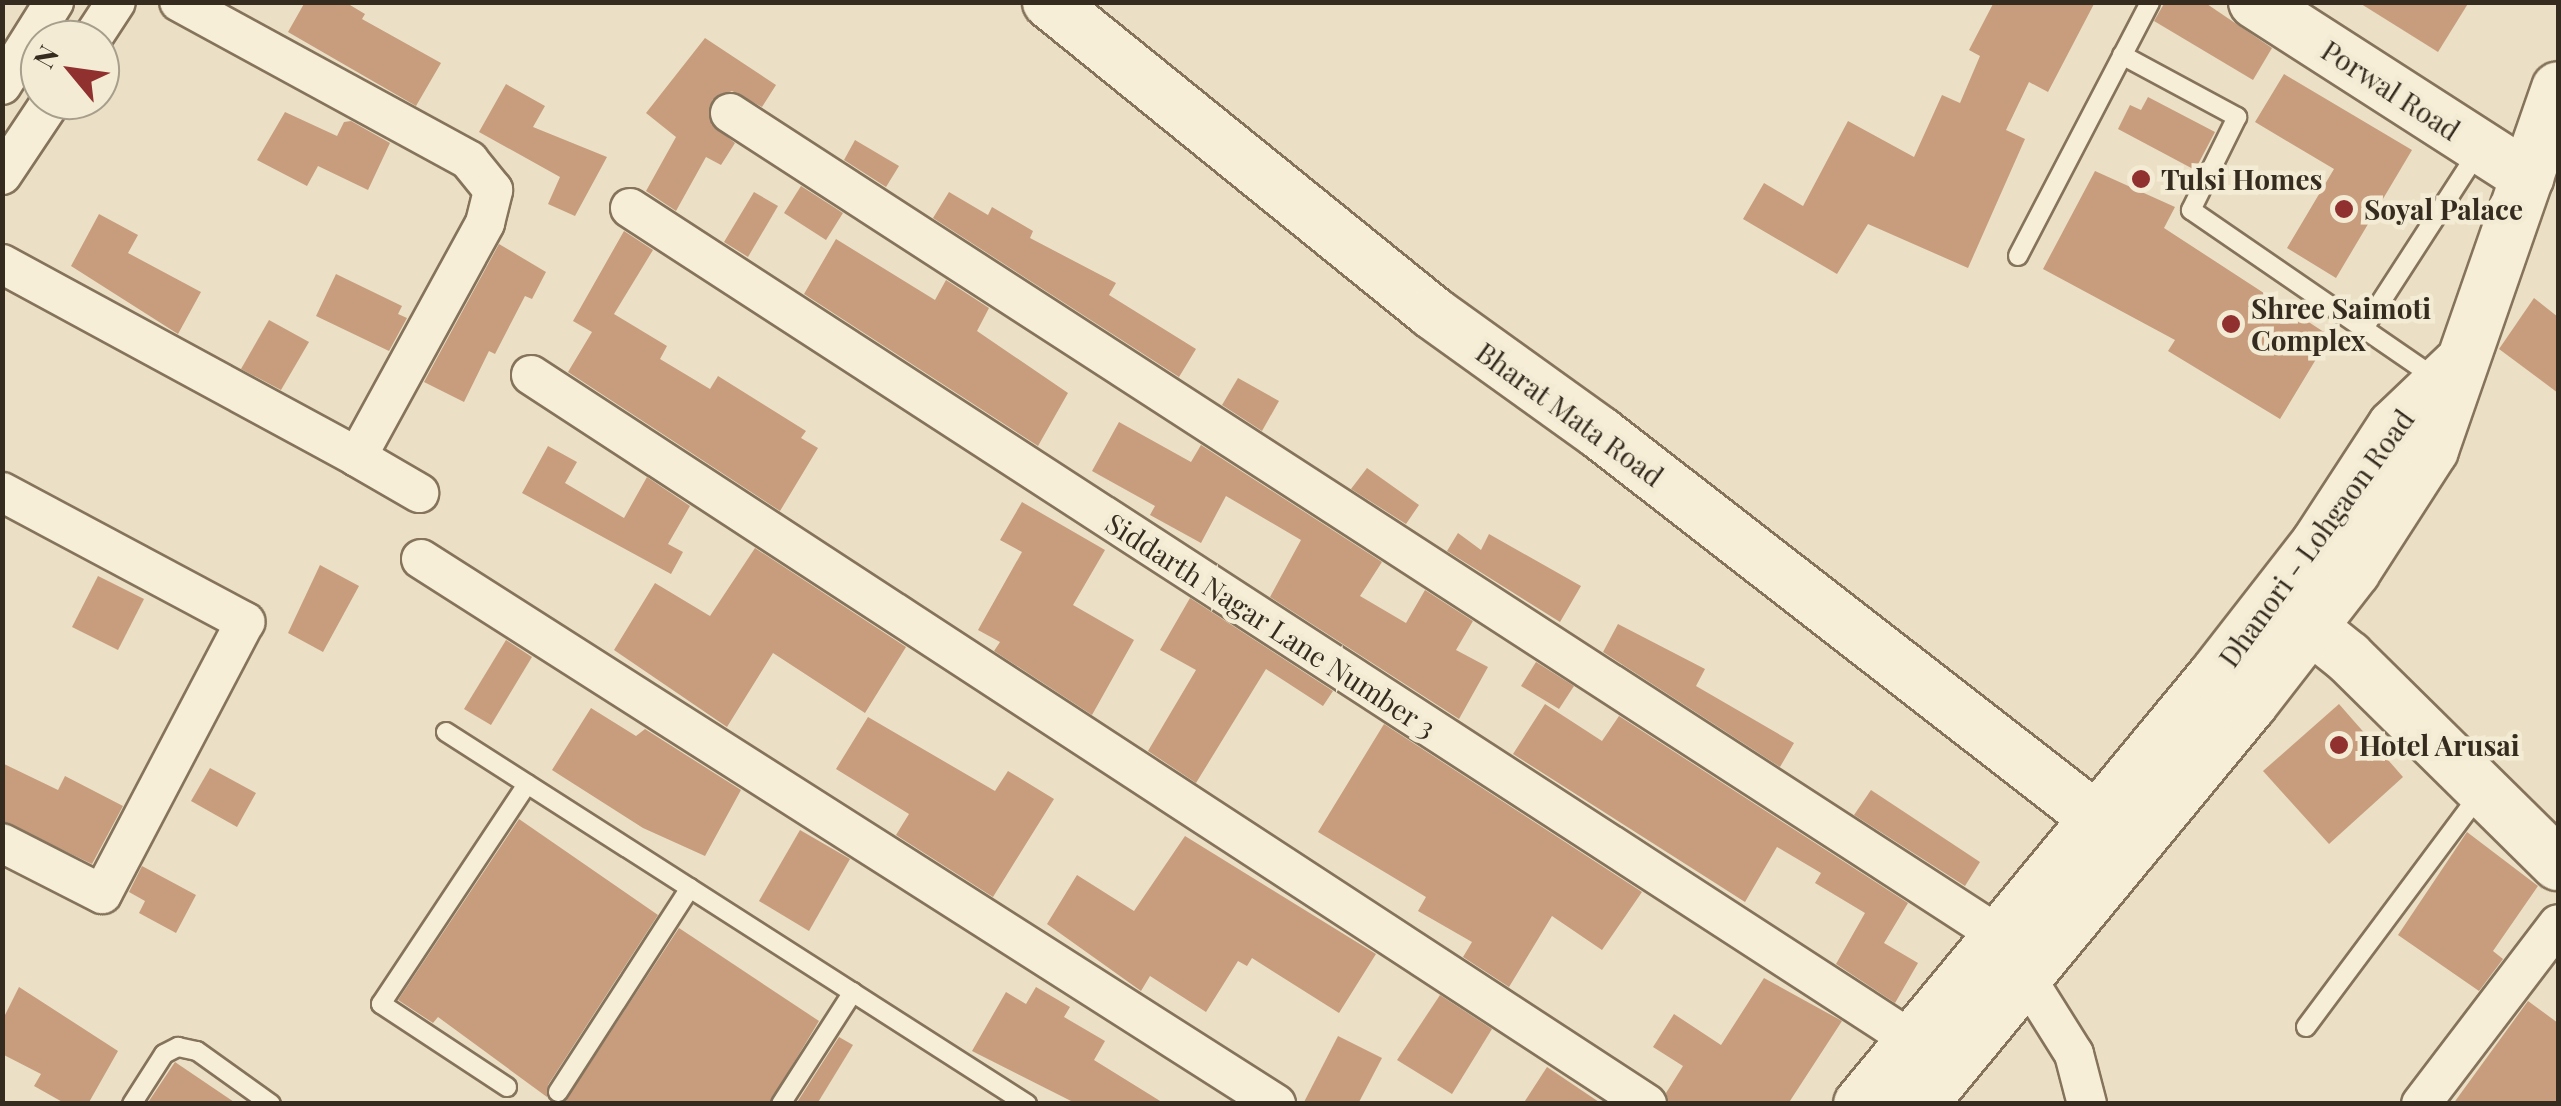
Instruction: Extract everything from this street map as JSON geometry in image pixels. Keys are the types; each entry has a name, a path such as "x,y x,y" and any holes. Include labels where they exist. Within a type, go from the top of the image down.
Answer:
{"street":[{"path":"2,85 54,2"},
{"path":"179,2 469,160 493,190 486,223 358,458"},
{"name":"Bharat Mata Road","path":"1049,2 1433,313 1600,434 2115,833"},
{"name":"Porwal Road","path":"2255,2 2528,177"},
{"name":"Dhanori - Lohgaon Road","path":"1921,1104 2014,955 2293,612 2432,450 2449,372 2528,177 2558,88"},
{"path":"730,114 2014,955 2074,1054 2087,1104"},
{"path":"2,175 39,120"},
{"name":"Siddarth Nagar Lane Number 3","path":"630,208 1913,1042"},
{"path":"2,264 420,493"},
{"path":"532,375 1647,1104"},
{"path":"2,492 245,622 102,894 2,843"},
{"path":"421,559 1276,1104"},
{"path":"2293,612 2558,864"},
{"path":"2421,1104 2558,924"},
{"name":"Dhanori - Lohgaon Road","path":"1860,1104 1913,1042 2014,955"}],"lane":[{"path":"2018,256 2150,2"},
{"path":"2122,55 2236,117 2191,210 2364,328 2449,372"},
{"path":"2364,328 2480,147"},
{"path":"446,732 1028,1104"},
{"path":"507,1087 381,1004 527,784"},
{"path":"2306,1028 2482,790"},
{"path":"558,1092 690,888"},
{"path":"781,1104 853,992"},
{"path":"132,1104 164,1054 178,1047 198,1051 272,1104"}],"building":[{"path":"305,2 345,2 365,14 362,19 441,63 416,106 288,32"},
{"path":"1994,2 2095,2 2048,92 2029,82 2006,130 2025,139 1968,268 1868,224 1837,274 1743,219 1764,183 1803,206 1848,121 1914,157 1942,95 1960,103 1980,56 1969,50"},
{"path":"2165,2 2204,2 2272,48 2253,80 2154,21"},
{"path":"2358,2 2469,2 2438,52"},
{"path":"705,38 776,85 762,107 732,91 712,100 711,124 735,143 721,165 706,157 676,211 646,191 676,137 646,113"},
{"name":"Soyal Palace","path":"2284,74 2412,150 2336,278 2287,248 2334,169 2255,122"},
{"path":"506,84 545,106 533,127 607,157 575,216 548,204 560,177 479,132"},
{"path":"2148,97 2215,132 2195,170 2118,129 2130,105 2141,110"},
{"path":"285,112 337,136 344,122 351,121 390,143 368,190 318,166 307,186 257,160"},
{"path":"855,140 899,166 886,187 844,160"},
{"path":"2095,171 2175,207 2164,228 2330,336 2280,419 2168,351 2175,340 2043,269"},
{"path":"801,186 843,213 826,240 784,213"},
{"path":"754,192 778,206 748,257 724,242"},
{"path":"949,192 988,215 992,207 1033,231 1030,238 1116,283 1109,295 1196,349 1179,377 933,218"},
{"path":"99,214 138,235 128,253 201,292 178,334 71,266"},
{"path":"624,231 653,250 614,314 667,346 660,359 710,389 718,376 806,431 801,438 818,448 780,511 568,372 592,332 573,321"},
{"path":"836,239 935,300 946,280 989,308 977,331 1068,393 1038,446 804,294"},
{"path":"499,244 546,272 532,299 525,296 495,354 489,351 464,402 424,382"},
{"path":"336,274 402,306 398,314 407,318 389,351 316,316"},
{"path":"2534,298 2558,317 2558,393 2499,349"},
{"path":"269,320 309,342 281,390 241,369"},
{"path":"1238,378 1279,401 1262,431 1222,405"},
{"path":"1119,422 1191,462 1201,445 1382,562 1360,596 1406,623 1425,590 1473,621 1456,650 1488,667 1459,719 1270,597 1301,540 1226,496 1201,543 1150,515 1155,506 1092,471"},
{"path":"548,446 577,462 565,483 624,518 647,477 690,506 668,544 683,552 671,574 522,493"},
{"path":"1367,468 1419,505 1406,524 1351,489"},
{"path":"1022,502 1105,550 1073,605 1134,640 1092,715 994,651 1000,642 978,630 1022,552 1000,540"},
{"path":"1458,533 1481,550 1489,534 1581,586 1560,622 1447,551"},
{"path":"755,548 906,647 865,713 773,653 727,727 614,650 655,583 710,616"},
{"path":"320,565 359,586 323,652 288,633"},
{"path":"98,576 144,599 118,650 72,627"},
{"path":"1190,598 1333,691 1323,706 1266,669 1196,783 1148,751 1196,670 1160,650"},
{"path":"1618,624 1705,669 1696,686 1794,743 1780,767 1603,652"},
{"path":"506,640 532,657 491,725 464,709"},
{"path":"1536,662 1574,686 1559,709 1521,686"},
{"path":"1545,704 1602,741 1619,716 1908,903 1884,943 1918,963 1895,1003 1836,964 1865,913 1815,883 1821,873 1777,847 1745,902 1513,754"},
{"path":"2339,704 2403,777 2329,844 2263,771"},
{"path":"591,708 636,736 645,729 741,790 705,856 643,828 552,770"},
{"path":"868,717 995,791 1008,771 1054,799 993,897 896,835 909,814 836,769"},
{"path":"1384,724 1642,892 1602,950 1552,916 1509,987 1463,957 1472,942 1418,911 1426,897 1318,832"},
{"path":"2,763 58,790 65,776 123,806 92,864 2,821"},
{"path":"210,768 256,793 237,827 191,801"},
{"path":"1871,790 1980,862 1965,886 1854,815"},
{"path":"519,819 658,915 548,1085 547,1097 438,1017 433,1023 398,1000"},
{"path":"800,830 850,859 809,931 759,901"},
{"path":"2467,832 2538,886 2493,951 2503,959 2479,991 2398,935"},
{"path":"1185,836 1376,954 1339,1013 1252,958 1247,966 1238,961 1206,1012 1150,976 1141,991 1047,924 1077,875 1134,911"},
{"path":"142,866 196,895 176,933 139,913 145,901 129,892"},
{"path":"679,928 819,1021 769,1104 563,1104"},
{"path":"1764,978 1842,1021 1788,1104 1669,1104 1666,1093 1683,1066 1653,1047 1674,1014 1721,1045"},
{"path":"19,987 118,1051 88,1104 66,1104 34,1086 41,1074 2,1054 2,1021"},
{"path":"1036,987 1070,1007 1064,1017 1105,1041 1094,1060 1165,1104 1077,1104 972,1051 1006,992 1026,1004"},
{"path":"1440,995 1492,1029 1452,1094 1397,1060"},
{"path":"2528,1001 2558,1023 2558,1104 2453,1104"},
{"path":"1338,1036 1382,1058 1358,1104 1303,1104"},
{"path":"839,1037 853,1045 817,1104 796,1104"},
{"path":"175,1062 237,1104 147,1104"},
{"path":"1547,1067 1602,1104 1523,1104"}],"place":[{"name":"Tulsi Homes","path":"2141,179"},
{"name":"Soyal Palace","path":"2344,209"},
{"name":"Shree Saimoti Complex","path":"2231,324"},
{"name":"Hotel Arusai","path":"2339,745"}]}
